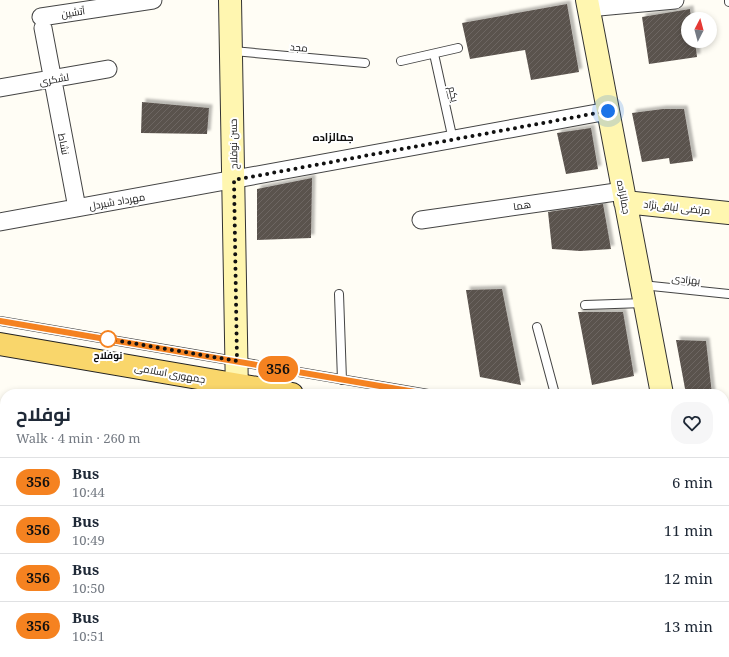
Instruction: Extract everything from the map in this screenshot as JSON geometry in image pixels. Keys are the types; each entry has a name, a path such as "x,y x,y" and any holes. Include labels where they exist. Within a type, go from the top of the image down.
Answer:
{"main road":[{"name":"حسن نوفلاح","path":"230,0 237,389"},
{"name":"جمالزاده","path":"588,4 661,389"},
{"name":"مرتضی لبافی‌نژاد","path":"624,197 729,213"},
{"name":"جمهوری اسلامی","path":"0,344 237,389"}],"street":[{"name":"آتشین","path":"52,79 42,23 153,0"},
{"path":"588,4 675,0"},
{"name":"لشکری","path":"0,88 108,69"},
{"name":"نشاط","path":"52,79 76,208"},
{"name":"مهرداد شیردل","path":"0,222 608,111"},
{"name":"هما","path":"421,220 624,197"}],"lane":[{"path":"401,60 458,48"},
{"name":"مجد","path":"231,50 365,63"},
{"name":"یکم","path":"434,54 454,140"},
{"path":"339,294 342,380"},
{"name":"بهزادی","path":"585,305 643,294 729,294"},
{"path":"0,321 397,389"},
{"path":"537,327 554,389"}],"building":[{"path":"567,4 579,72 531,80 525,50 470,59 462,23"},
{"path":"690,9 690,12 681,12 681,48 696,48 697,57 649,64 642,17"},
{"path":"142,102 209,108 207,134 141,133"},
{"path":"663,109 684,109 693,161 670,164 669,158 642,162 632,113"},
{"path":"591,128 598,169 566,174 557,133"},
{"path":"312,178 311,238 257,240 257,189"},
{"path":"603,204 611,249 580,251 552,249 548,212"},
{"path":"502,289 521,385 480,377 466,290"},
{"path":"578,312 623,312 634,376 592,385"},
{"path":"676,340 706,341 711,389 685,389"}],"bus line":[{"name":"356","path":"0,321 396,389"}],"place":[{"name":"نوفلاح","path":"108,339"}],"district":[{"name":"جمالزاده","path":"333,137"}],"route":[{"path":"108,339 237,361 234,180 608,111"}]}
